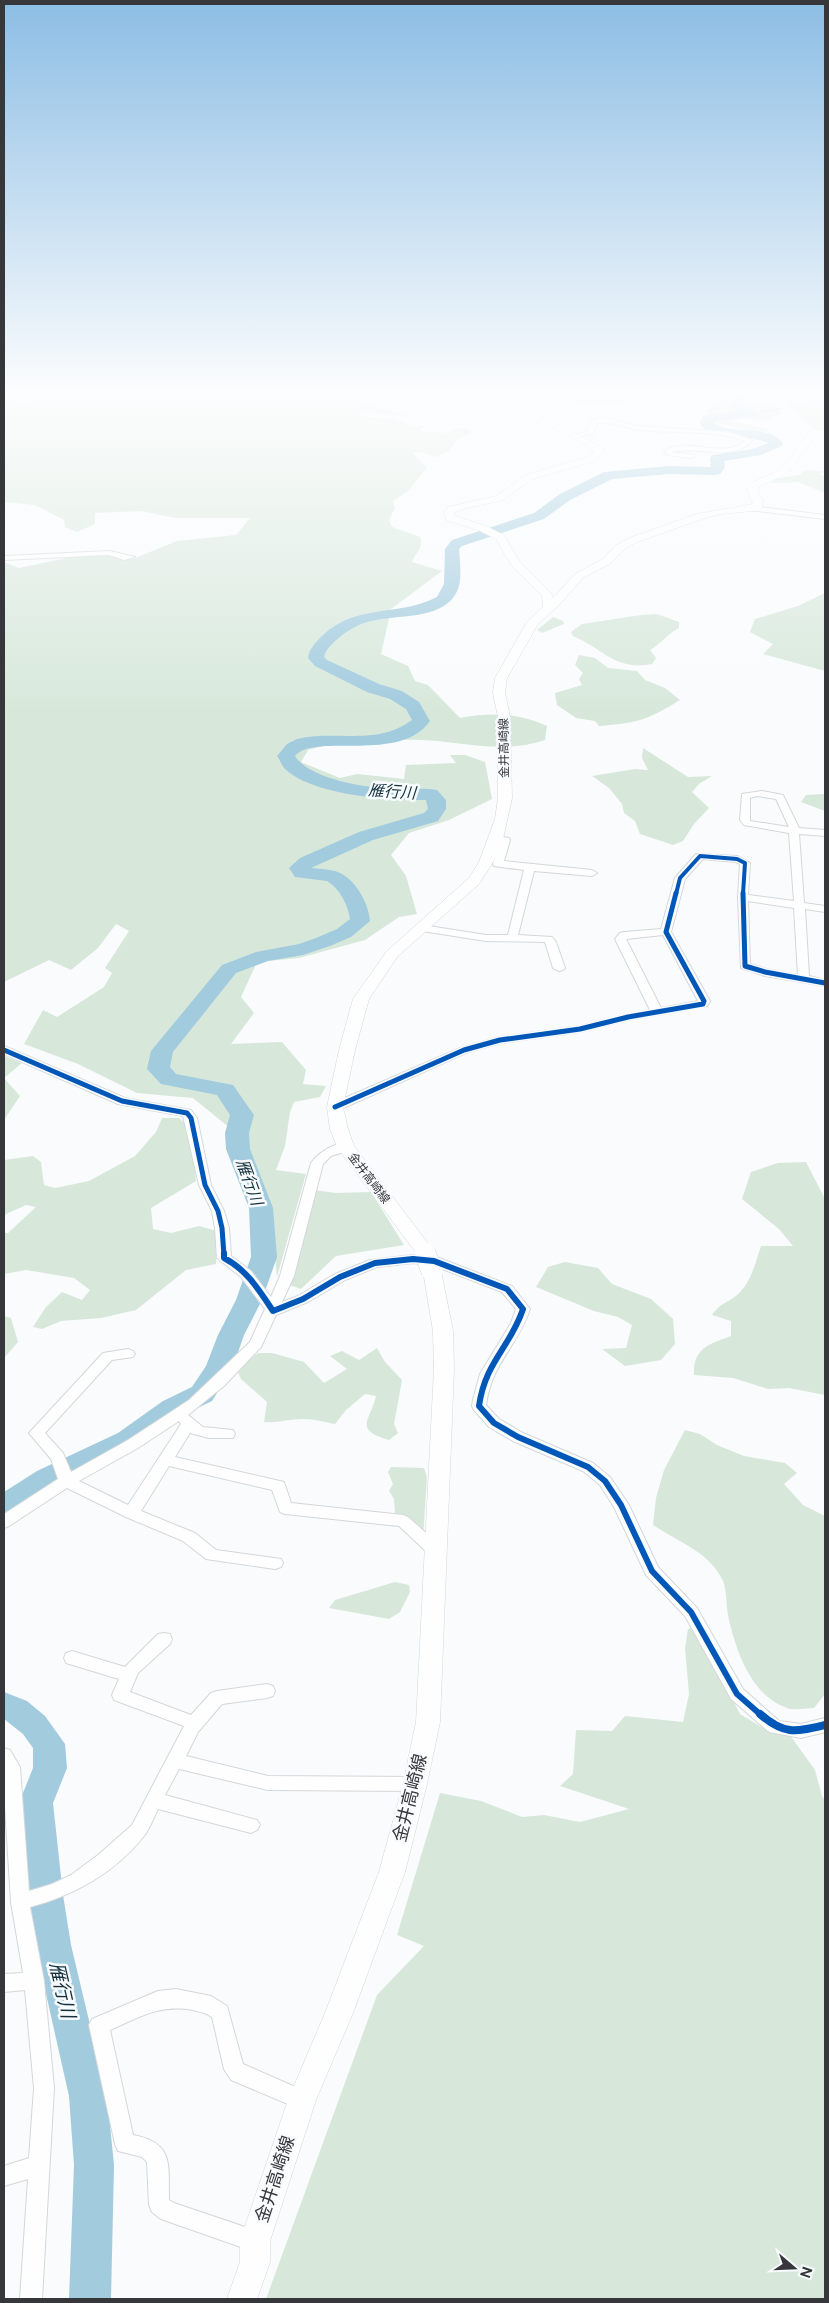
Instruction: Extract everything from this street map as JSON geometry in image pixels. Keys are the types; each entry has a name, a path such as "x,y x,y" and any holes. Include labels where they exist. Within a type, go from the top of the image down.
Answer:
{"main road":[{"path":"492,499 452,509 449,514 450,518 496,534 503,541 514,563 546,595 549,607"},
{"path":"752,508 759,503 756,499"},
{"name":"金井高崎線","path":"242,2299 255,2262 255,2241 302,2100 339,2013 392,1872 415,1784 428,1722 444,1369 439,1300 428,1261 346,1147 339,1129 335,1107 347,1050 361,999 392,954 474,881 486,862 502,819 505,798 504,717 500,693 501,678 533,622 579,576 607,561 619,548 633,540 701,516 721,511 752,508"}],"street":[{"path":"752,508 825,517"},
{"path":"4,558 110,553 124,558 131,557"},
{"path":"804,978 794,831 780,797 775,795 746,795 745,820 747,823 794,831 825,833"},
{"path":"496,839 505,840 498,864 592,873"},
{"path":"335,1107 473,1048 500,1040 580,1028 628,1016 700,1006 704,1001 666,932 680,878 700,856 744,861 745,966 775,976 804,978 825,983"},
{"path":"512,939 530,867"},
{"path":"743,897 825,909"},
{"path":"422,928 486,938 548,940 551,942 559,968"},
{"path":"657,1012 620,939 624,935 666,932"},
{"path":"4,1050 122,1101 188,1114 191,1118 205,1185 218,1211 224,1258 236,1264 257,1287 272,1311"},
{"path":"132,1513 166,1460 184,1419 256,1344 287,1276 317,1163 327,1153 346,1147"},
{"path":"272,1311 303,1299 340,1277 375,1263 413,1259 434,1261 507,1289 524,1308 520,1320 491,1365 482,1386 479,1406 494,1423 518,1437 588,1467 605,1481 621,1505 652,1571 691,1612 736,1694 775,1727 801,1731 825,1725"},
{"path":"128,1354 108,1356 36,1433 62,1470 132,1513 189,1537 212,1555 275,1563"},
{"path":"184,1419 200,1432 228,1434"},
{"path":"4,1522 62,1470 133,1444 184,1419"},
{"path":"166,1460 279,1486 285,1508 404,1521 436,1551"},
{"path":"164,1640 132,1669 120,1695 194,1723"},
{"path":"72,1658 130,1675"},
{"path":"20,1902 50,1894 85,1875 126,1843 138,1830 194,1723 217,1698 267,1690"},
{"path":"4,1755 11,1767 20,1902 34,1981 44,2088 31,2299"},
{"path":"174,1760 268,1782 415,1784"},
{"path":"154,1800 251,1825"},
{"path":"4,1983 34,1981"},
{"path":"255,2241 168,2212 159,2205 157,2158 147,2148 125,2144 99,2025 158,2000 176,1998 210,2005 220,2012 225,2027 230,2062 234,2069 238,2073 302,2100"},
{"path":"4,2176 39,2166"}],"green space":[{"path":"4,499 395,499 393,501 395,508 389,520 392,527 420,537 421,544 412,562 442,571 391,609 381,654 408,666 415,681 428,685 460,718 493,714 515,716 547,726 545,740 532,744 505,747 424,740 354,742 308,750 301,762 340,778 357,774 404,779 406,765 456,763 450,755 465,755 485,762 492,799 449,820 409,833 391,855 406,876 417,914 399,917 365,940 299,958 257,962 241,997 254,1013 231,1044 282,1042 306,1070 303,1084 326,1086 320,1097 294,1102 290,1112 285,1146 276,1170 306,1174 277,1277 272,1229 264,1188 247,1142 193,1098 137,1093 78,1064 24,1044 43,1010 57,1017 104,987 112,973 105,968 129,931 116,924 98,948 71,970 49,960 4,982 4,562 19,568 76,556 108,555 122,559 133,559 177,541 236,535 250,518 175,518 142,511 95,513 95,524 77,532 65,527 64,520 35,505 4,502"},
{"path":"825,593 825,671 763,654 773,644 750,632 755,619 798,606"},
{"path":"657,614 679,622 679,628 650,650 656,658 652,664 639,665 619,662 573,636 571,632 582,624"},
{"path":"553,617 563,621 564,624 542,633 537,630"},
{"path":"579,655 595,658 608,668 637,671 645,680 665,688 680,700 659,712 633,722 599,726 595,721 576,718 557,705 555,693 582,685 579,679 583,673 575,665"},
{"path":"643,748 688,777 712,776 699,784 692,792 709,808 694,824 683,841 673,845 640,834 635,821 624,813 622,804 609,788 592,776 635,769 648,770 642,758"},
{"path":"825,794 825,811 801,802 806,795"},
{"path":"4,1056 22,1063 4,1078"},
{"path":"4,1078 20,1096 4,1120"},
{"path":"162,1118 179,1118 191,1129 196,1181 151,1208 153,1229 171,1233 199,1226 217,1231 216,1264 186,1270 136,1310 101,1318 61,1321 42,1329 33,1327 46,1307 62,1292 82,1300 90,1290 74,1278 26,1270 4,1274 4,1233 8,1233 36,1207 26,1205 4,1215 4,1160 33,1156 41,1162 44,1185 55,1188 89,1181 135,1156 156,1132"},
{"path":"806,1162 825,1199 825,1395 789,1388 768,1389 733,1378 694,1375 694,1366 699,1353 709,1345 731,1336 731,1321 712,1315 744,1288 751,1275 761,1246 793,1246 779,1229 742,1199 751,1172 778,1163"},
{"path":"314,1190 336,1193 371,1192 404,1245 336,1256 301,1289 290,1285"},
{"path":"565,1262 598,1268 612,1284 651,1299 673,1319 675,1344 661,1360 625,1366 602,1349 626,1348 632,1325 618,1317 594,1311 536,1287 548,1267"},
{"path":"4,1316 11,1318 18,1342 4,1358"},
{"path":"377,1348 385,1362 402,1380 394,1424 398,1433 389,1440 378,1436 367,1428 368,1418 376,1396 365,1394 346,1410 335,1424 303,1419 264,1422 267,1402 241,1379 237,1370 258,1353 272,1353 304,1362 324,1383 347,1369 330,1356 342,1351 359,1360"},
{"path":"685,1430 700,1434 717,1445 744,1456 785,1463 797,1473 784,1484 803,1505 825,1516 825,1694 814,1708 787,1708 774,1702 754,1682 735,1642 728,1615 723,1581 717,1571 702,1555 653,1525 656,1498 664,1470"},
{"path":"391,1467 424,1468 427,1477 423,1538 395,1514 394,1499 389,1491 393,1484 388,1472"},
{"path":"395,1582 409,1585 410,1592 400,1612 389,1619 329,1608 335,1600"},
{"path":"696,1626 740,1714 765,1729 787,1731 815,1770 822,1796 825,1800 825,2299 266,2299 377,1995 424,1946 397,1935 440,1793 481,1801 522,1817 544,1815 580,1822 629,1809 560,1786 573,1774 576,1730 612,1731 625,1716 683,1722 689,1694 685,1648 688,1629"}],"waterway":[{"name":"雁行川","path":"4,1506 47,1478 128,1440 173,1408 202,1394 219,1367 231,1335 249,1300 264,1257 261,1208 238,1149 237,1133 242,1115 225,1090 169,1079 158,1069 162,1051 229,969 263,956 303,949 323,942 344,933 360,921 355,903 343,884 334,877 302,873 299,868 307,862 366,836 431,817 437,809 437,800 431,794 396,795 353,789 317,779 302,773 292,765 286,756 293,748 303,743 381,739 396,736 409,730 421,721 413,706 396,695 373,688 321,663 316,658 319,649 334,634 356,621 376,615 434,605 442,600 450,589 453,572 452,549 457,543 539,516 562,499"},
{"name":"雁行川","path":"4,1705 16,1710 34,1725 49,1744 50,1768 36,1803 45,1895 53,1945 88,2096 94,2165 90,2299"}],"cycle path":[{"path":"335,1107 464,1050 500,1040 580,1029 628,1017 703,1004 704,1001 666,932 680,878 700,856 737,859 745,863 743,897 745,966 755,970 825,983"},
{"path":"4,1050 122,1101 187,1113 191,1118 205,1185 218,1211 222,1228 224,1258 246,1274 273,1311 303,1299 340,1277 375,1263 413,1259 434,1261 507,1289 523,1309 521,1316 487,1374 479,1406 494,1423 518,1437 588,1467 605,1481 621,1505 652,1571 691,1612 737,1694 775,1727 801,1731 825,1725"}]}
